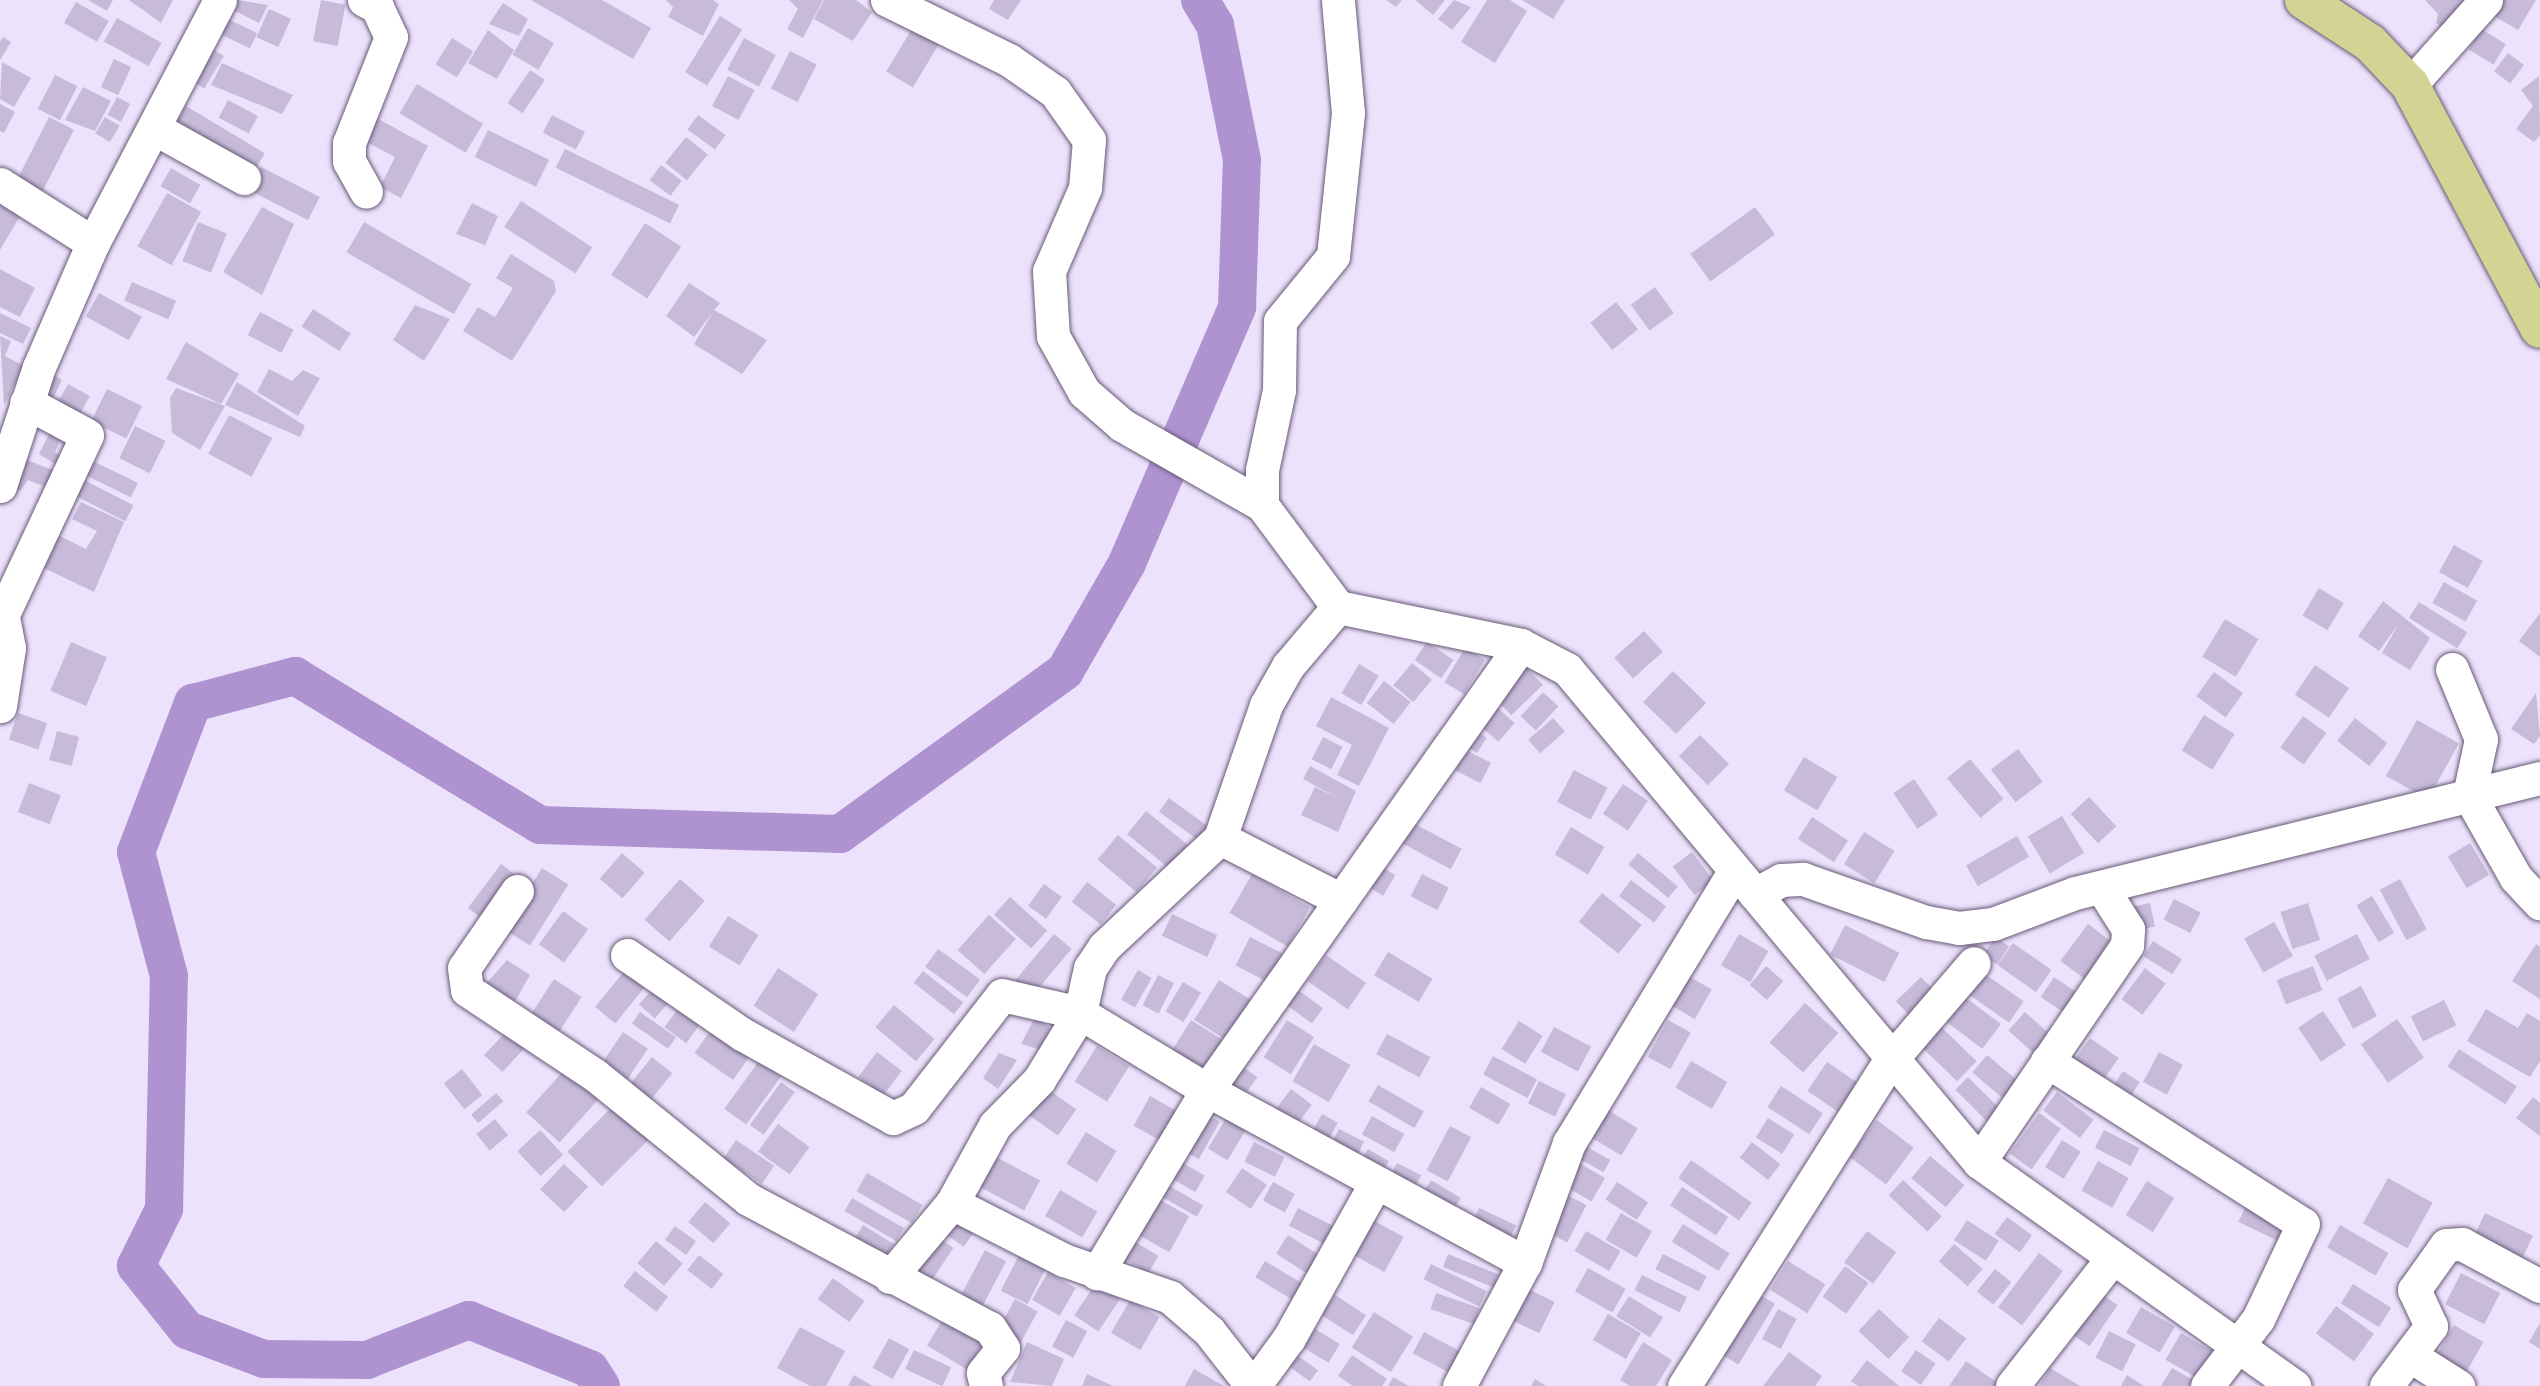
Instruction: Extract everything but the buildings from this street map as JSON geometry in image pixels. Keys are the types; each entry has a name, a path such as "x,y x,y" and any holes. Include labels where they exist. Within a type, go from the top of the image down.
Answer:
{"main road":[{"path":"2304,0 2371,43 2410,85 2540,329"}],"street":[{"path":"0,486 15,413 93,243 220,0"},
{"path":"364,0 377,7 391,37 349,143 349,161 366,191"},
{"path":"887,0 1009,60 1055,92 1080,123 1091,160 1085,188 1049,271 1053,336 1084,391 1122,425 1251,501 1338,607 1521,645 1552,657 1584,684 1744,883 1901,1048 1979,1162 2110,1261 2249,1334 2294,1386"},
{"path":"1251,501 1262,470 1279,390 1287,313 1333,257 1348,113 1338,0"},
{"path":"2410,85 2486,0"},
{"path":"154,128 244,178"},
{"path":"0,184 93,243"},
{"path":"0,706 9,648 2,607 87,435 15,413"},
{"path":"890,1277 953,1203 995,1125 1030,1094 1080,1013 1090,968 1104,947 1220,838 1266,705 1288,666 1338,607"},
{"path":"1097,1273 1207,1090 1521,645"},
{"path":"2452,669 2481,738 2473,785 2516,878 2540,904"},
{"path":"1744,883 1803,879 1872,908 1959,928 2104,891 2473,785 2540,778"},
{"path":"1220,838 1341,900"},
{"path":"1458,1386 1525,1263 1569,1143 1744,883"},
{"path":"517,891 464,968 467,990 594,1075 748,1199 990,1328 1003,1348 982,1384"},
{"path":"1979,1162 2129,938 2104,891"},
{"path":"627,955 742,1034 893,1118 914,1108 995,998 1009,995 1080,1013 1374,1186 1525,1263"},
{"path":"1684,1386 1901,1048 1974,963"},
{"path":"2048,1061 2303,1224 2249,1334 2207,1386"},
{"path":"953,1203 1097,1273 1170,1297 1209,1331 1253,1386 1289,1338 1374,1186"},
{"path":"2386,1386 2414,1351 2432,1322 2414,1290 2445,1245 2462,1244 2540,1286"},
{"path":"2012,1386 2110,1261"},
{"path":"2414,1351 2417,1360 2458,1386"}],"waterway":[{"path":"601,1386 590,1369 469,1320 367,1360 264,1359 187,1330 136,1266 164,1209 169,976 136,852 193,703 295,676 540,825 840,834 1065,671 1127,563 1237,307 1242,160 1215,25 1200,0"}]}
